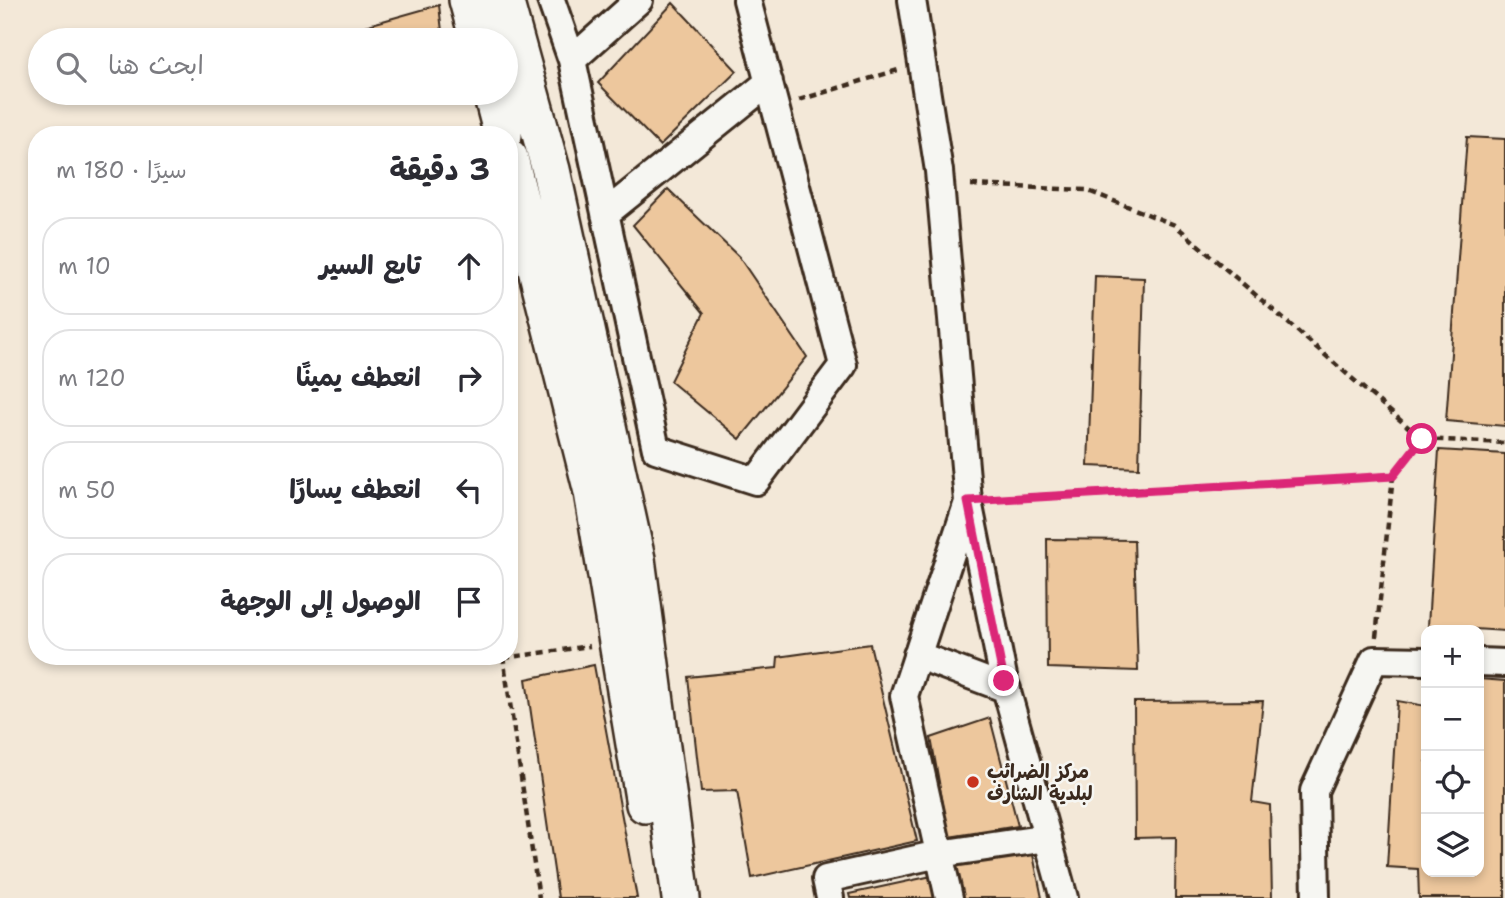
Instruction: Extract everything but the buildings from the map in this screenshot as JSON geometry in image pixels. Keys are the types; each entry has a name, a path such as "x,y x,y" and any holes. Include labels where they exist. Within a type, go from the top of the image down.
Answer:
{"street":[{"path":"468,0 476,28"},
{"path":"503,0 511,28"},
{"path":"551,0 572,60 656,449 756,481 843,365 747,0"},
{"path":"572,60 639,0"},
{"path":"912,0 939,171 968,501 1007,689 1064,898"},
{"path":"518,53 551,170 636,559 681,898"},
{"path":"605,214 772,94"},
{"path":"495,105 501,126"},
{"path":"518,194 593,492 660,898"},
{"path":"949,898 904,696 968,501"},
{"path":"918,655 1007,689"},
{"path":"1316,898 1314,791 1374,660 1421,661"},
{"path":"1484,662 1505,663"},
{"path":"830,898 826,879 939,854 1048,838"}],"path":[{"path":"772,94 922,63"},
{"path":"971,185 1086,190 1175,225 1422,439 1505,443"},
{"path":"1374,660 1393,476 1422,439"},
{"path":"968,501 1393,476"},
{"path":"518,655 619,642"},
{"path":"504,665 539,898"}],"place":[{"name":"مركز الضرائب لبلدية الشارف","path":"973,782"}],"route":[{"path":"1004,681 968,501 1393,476 1422,439"}]}
